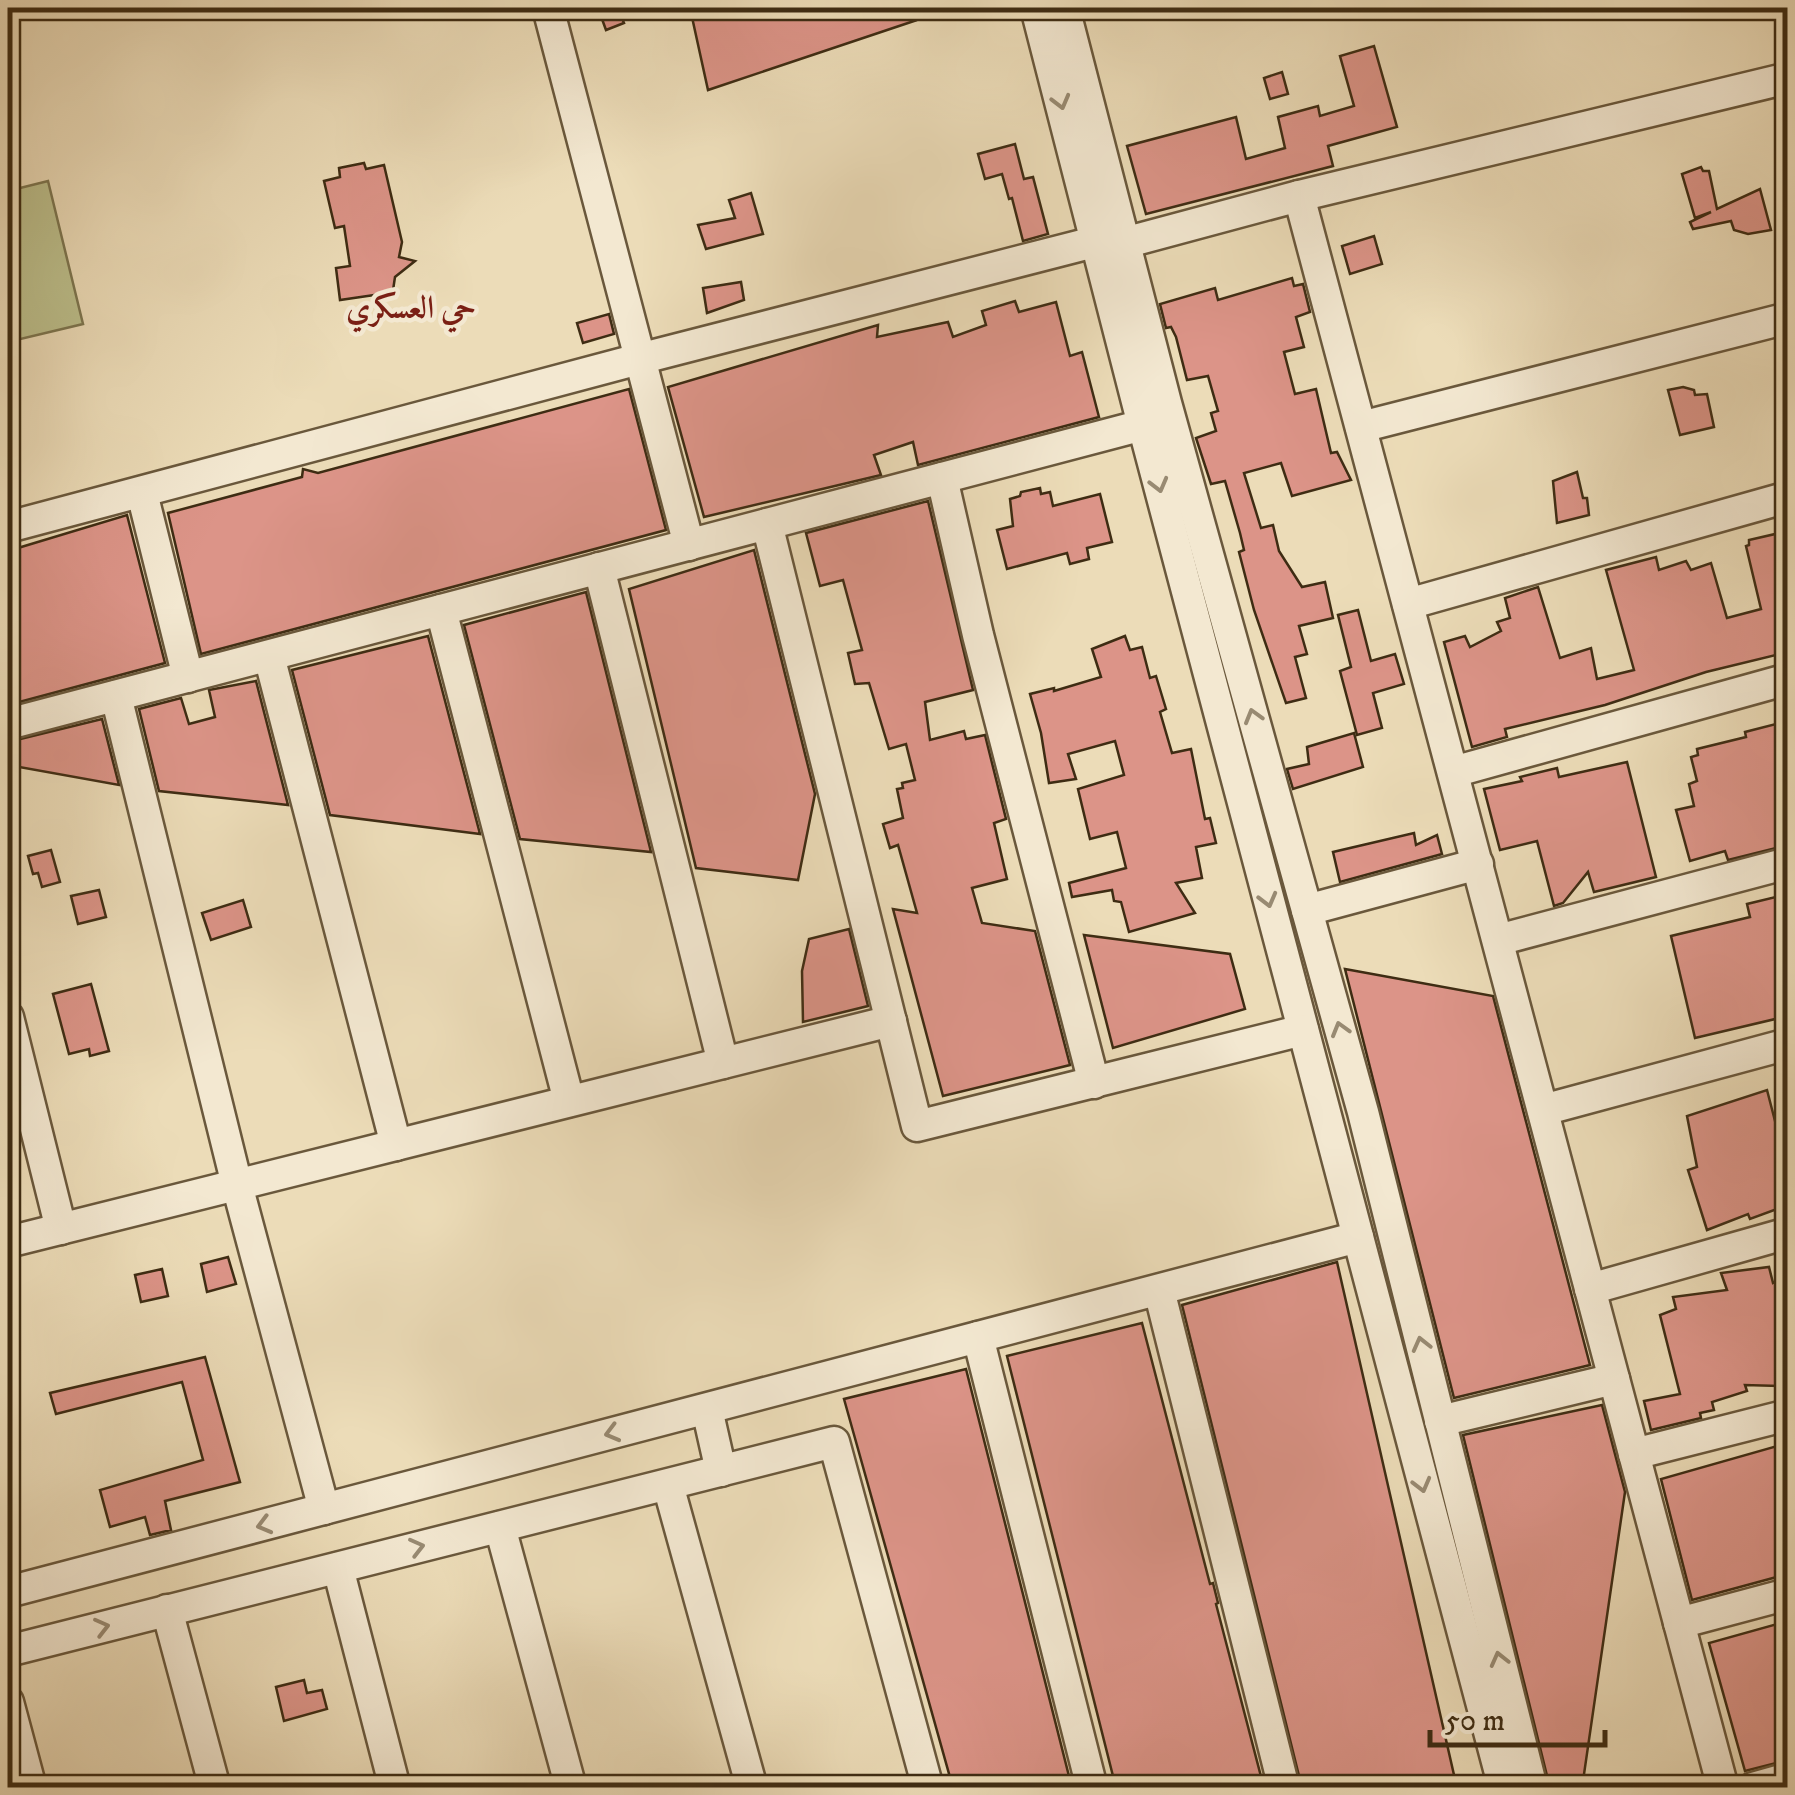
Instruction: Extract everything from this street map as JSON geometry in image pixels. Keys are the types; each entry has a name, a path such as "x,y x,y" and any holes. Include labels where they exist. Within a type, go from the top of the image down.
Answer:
{"street":[{"path":"548,8 689,544"},
{"path":"1036,8 1111,242 1307,910 1363,1112 1532,1788"},
{"path":"1064,8 1143,425 1504,1788"},
{"path":"8,527 639,358 1788,78"},
{"path":"1298,196 1723,1788"},
{"path":"1362,427 1788,318"},
{"path":"8,724 1143,425"},
{"path":"942,478 978,635 1094,1084"},
{"path":"142,493 188,677"},
{"path":"1408,604 1788,497"},
{"path":"767,524 917,1126 1303,1030"},
{"path":"600,568 723,1062"},
{"path":"441,610 570,1101"},
{"path":"269,656 396,1145"},
{"path":"1454,772 1788,679"},
{"path":"116,696 237,1185 324,1509"},
{"path":"1238,788 1253,794 1267,786 1270,779"},
{"path":"1253,844 1257,836 1272,830 1286,837"},
{"path":"1498,940 1788,863"},
{"path":"1307,910 1478,864"},
{"path":"8,1017 61,1229"},
{"path":"8,1242 891,1021"},
{"path":"1543,1110 1788,1044"},
{"path":"1590,1288 1788,1234"},
{"path":"8,1592 1358,1237"},
{"path":"1159,1290 1284,1788"},
{"path":"978,1337 1092,1788"},
{"path":"1440,1421 1614,1379"},
{"path":"707,1408 721,1471"},
{"path":"1634,1454 1788,1415"},
{"path":"8,1651 834,1442 928,1788"},
{"path":"668,1484 752,1788"},
{"path":"500,1527 571,1788"},
{"path":"338,1568 395,1788"},
{"path":"1679,1623 1788,1594"},
{"path":"168,1610 215,1788"},
{"path":"8,1702 30,1788"},
{"path":"1753,1788 1788,1778"}],"green space":[{"path":"48,181 83,324 8,342 8,191"}],"building":[{"path":"598,8 618,8 624,23 606,30"},
{"path":"690,8 849,8 917,20 708,90"},
{"path":"1374,46 1397,127 1328,146 1333,166 1146,214 1127,146 1236,117 1246,159 1285,148 1278,117 1318,106 1320,116 1354,106 1340,56"},
{"path":"1282,72 1288,94 1270,99 1264,78"},
{"path":"1015,144 1024,179 1033,177 1048,234 1023,241 1002,174 985,179 978,154"},
{"path":"364,163 366,169 384,165 402,242 399,257 415,261 395,277 392,297 381,294 340,300 336,268 350,266 344,226 335,228 324,181 340,177 339,168"},
{"path":"1701,167 1709,171 1717,209 1760,189 1771,230 1748,234 1734,230 1731,221 1693,229 1690,222 1711,212 1695,218 1682,174"},
{"path":"751,193 763,234 706,249 698,225 735,218 729,200"},
{"path":"1374,236 1382,264 1350,274 1342,246"},
{"path":"1292,278 1294,286 1303,284 1310,312 1296,317 1304,347 1284,352 1295,394 1316,389 1331,453 1337,452 1351,480 1292,496 1281,463 1244,473 1261,528 1273,525 1279,551 1302,587 1325,582 1333,618 1299,626 1307,654 1295,657 1306,698 1286,703 1254,610 1239,552 1244,550 1225,481 1211,484 1196,438 1216,431 1211,413 1218,411 1208,376 1187,380 1176,337 1171,327 1166,328 1160,304 1215,288 1218,300"},
{"path":"741,282 744,300 707,313 703,288"},
{"path":"1015,301 1019,312 1056,302 1070,356 1082,352 1099,417 918,465 913,442 874,455 881,475 704,517 668,387 878,325 877,337 948,322 953,337 986,325 982,311"},
{"path":"609,314 614,334 583,343 577,323"},
{"path":"629,389 666,530 201,654 168,513 302,477 303,469 318,473"},
{"path":"1668,390 1694,390 1695,395 1707,394 1714,427 1680,435"},
{"path":"1577,472 1589,515 1557,523 1553,481"},
{"path":"1040,488 1041,494 1050,492 1053,506 1100,494 1112,542 1087,548 1089,559 1070,564 1067,553 1007,569 997,530 1013,526 1010,499"},
{"path":"928,501 973,690 925,702 930,740 964,731 966,739 985,735 1006,819 994,823 1007,879 972,888 982,923 1035,931 1070,1065 943,1096 893,909 917,913 898,845 890,848 883,824 903,818 897,789 903,788 902,783 915,780 906,744 889,749 869,683 855,684 848,653 862,650 843,580 820,586 806,533"},
{"path":"127,515 165,663 8,705 8,551"},
{"path":"1788,531 1788,652 1706,672 1605,705 1505,729 1507,737 1472,747 1444,642 1465,636 1470,647 1501,631 1497,622 1510,618 1505,598 1538,587 1560,658 1591,648 1597,679 1634,670 1606,570 1656,557 1659,570 1686,561 1691,570 1711,563 1727,618 1761,609 1746,546 1749,540"},
{"path":"754,550 815,794 798,880 696,868 629,589"},
{"path":"586,592 651,852 520,839 464,625"},
{"path":"1358,610 1371,661 1395,654 1404,684 1373,693 1382,728 1357,735 1340,671 1351,667 1338,615"},
{"path":"428,636 480,834 330,815 292,670"},
{"path":"1125,636 1130,650 1142,647 1150,678 1156,676 1166,709 1160,712 1172,753 1191,749 1205,819 1210,818 1216,843 1196,847 1202,878 1176,883 1195,913 1129,932 1121,902 1114,901 1112,890 1072,897 1069,883 1126,868 1117,832 1090,839 1078,789 1124,775 1115,741 1068,754 1076,779 1049,783 1030,694 1101,677 1092,649"},
{"path":"256,681 288,805 159,791 139,709 181,698 189,724 215,717 209,690"},
{"path":"102,719 119,785 8,765 8,742"},
{"path":"1788,721 1788,845 1728,860 1725,851 1690,861 1676,810 1694,806 1689,784 1697,781 1691,757 1698,755 1697,749"},
{"path":"1354,733 1363,767 1293,789 1287,769 1309,764 1307,747"},
{"path":"1627,762 1656,877 1594,892 1588,872 1563,903 1554,906 1537,841 1500,850 1484,789 1557,768 1559,777"},
{"path":"1414,833 1416,845 1437,835 1442,854 1340,882 1333,852"},
{"path":"51,850 60,882 42,887 28,856"},
{"path":"99,890 106,917 78,924 71,896"},
{"path":"1788,894 1788,1016 1695,1038 1671,936 1750,917 1747,904"},
{"path":"243,900 251,927 211,940 202,913"},
{"path":"849,929 868,1006 803,1022 802,971 809,939"},
{"path":"1084,935 1230,954 1245,1009 1113,1048"},
{"path":"1345,969 1493,996 1590,1365 1454,1398"},
{"path":"91,984 109,1051 90,1056 89,1049 69,1054 53,994"},
{"path":"1767,1090 1775,1121 1788,1114 1788,1205 1750,1219 1748,1214 1707,1230 1688,1170 1697,1167 1687,1116"},
{"path":"228,1257 236,1284 207,1292 201,1264"},
{"path":"1337,1262 1457,1788 1302,1788 1182,1305"},
{"path":"1769,1267 1773,1283 1788,1275 1788,1368 1781,1369 1784,1386 1745,1385 1747,1391 1712,1402 1714,1410 1700,1413 1701,1418 1651,1430 1644,1401 1680,1394 1660,1315 1676,1309 1673,1297 1727,1290 1721,1273"},
{"path":"162,1269 168,1296 141,1302 135,1275"},
{"path":"1142,1323 1264,1788 1116,1788 1007,1356"},
{"path":"205,1357 240,1482 165,1501 171,1530 150,1535 145,1517 110,1527 100,1490 203,1460 182,1382 56,1414 50,1393"},
{"path":"966,1369 1072,1788 953,1788 844,1399"},
{"path":"1602,1405 1625,1492 1582,1788 1550,1788 1463,1435"},
{"path":"1788,1443 1788,1574 1692,1600 1661,1479"},
{"path":"1788,1621 1788,1760 1745,1771 1709,1643"},
{"path":"304,1680 307,1693 322,1690 327,1709 284,1721 276,1687"}],"district":[{"name":"حي العسكري","path":"411,307"}]}
